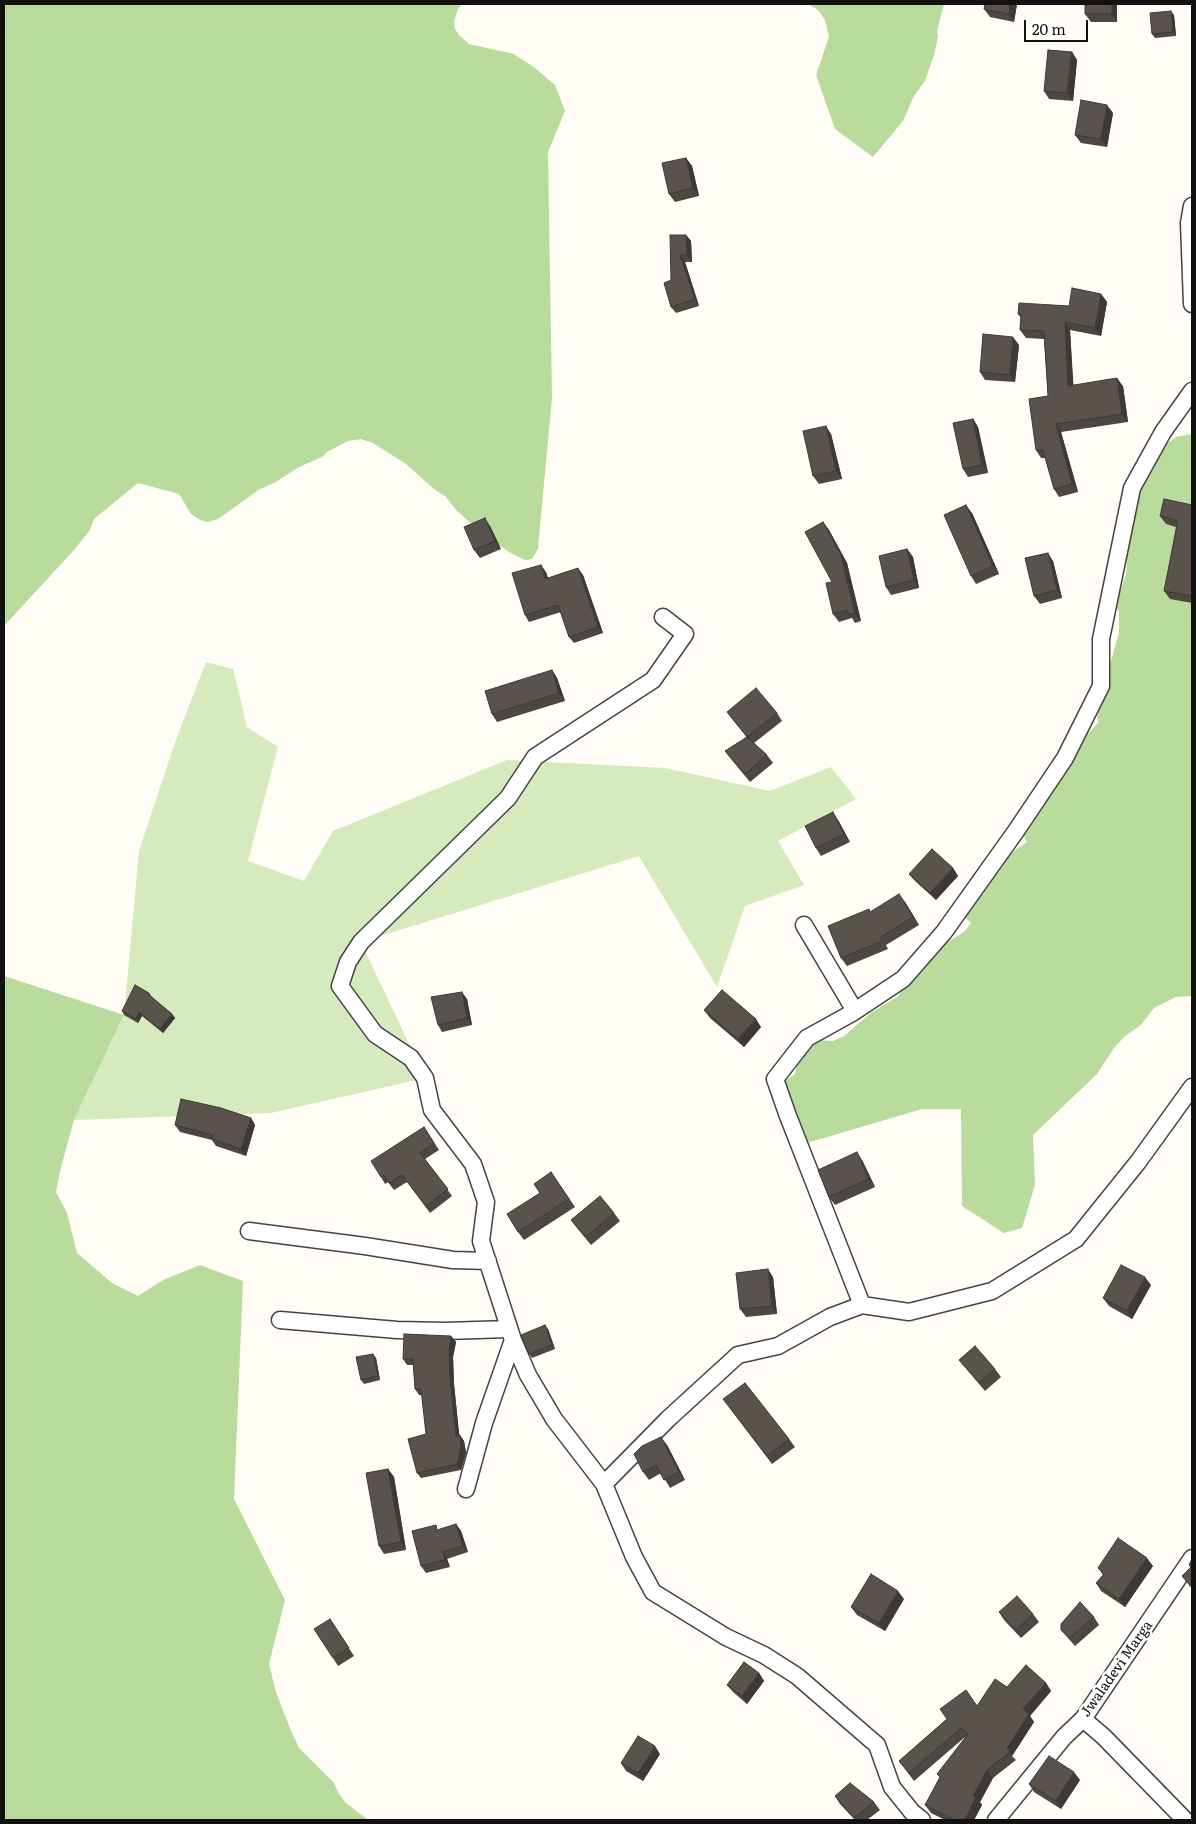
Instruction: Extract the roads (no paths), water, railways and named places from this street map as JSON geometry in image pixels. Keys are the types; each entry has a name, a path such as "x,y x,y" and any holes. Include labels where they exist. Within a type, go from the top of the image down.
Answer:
{"street":[{"path":"1192,206 1189,223 1192,304"},
{"path":"862,1305 788,1116 776,1079 807,1038 855,1011 903,979 944,932 1065,758 1101,686 1101,639 1132,488 1163,432 1192,392"},
{"path":"663,617 684,634 653,680 535,757 508,798 361,942 348,962 340,986 375,1034 411,1058 425,1078 432,1110 473,1164 486,1202 481,1241 511,1334 528,1375 554,1419 604,1484 634,1557 653,1592 726,1637 764,1655 797,1676 877,1745 892,1787 912,1812 922,1820"},
{"path":"804,925 855,1011"},
{"path":"604,1484 668,1419 738,1355 778,1346 830,1317 862,1305 909,1312 992,1291 1076,1239 1138,1162 1192,1087"},
{"path":"249,1231 453,1260 488,1261"},
{"path":"280,1320 397,1330 511,1334"},
{"path":"466,1489 511,1334"},
{"name":"Jwaladevi Marga","path":"996,1820 1064,1737 1083,1719 1192,1558"},
{"path":"1083,1719 1185,1820"}]}
